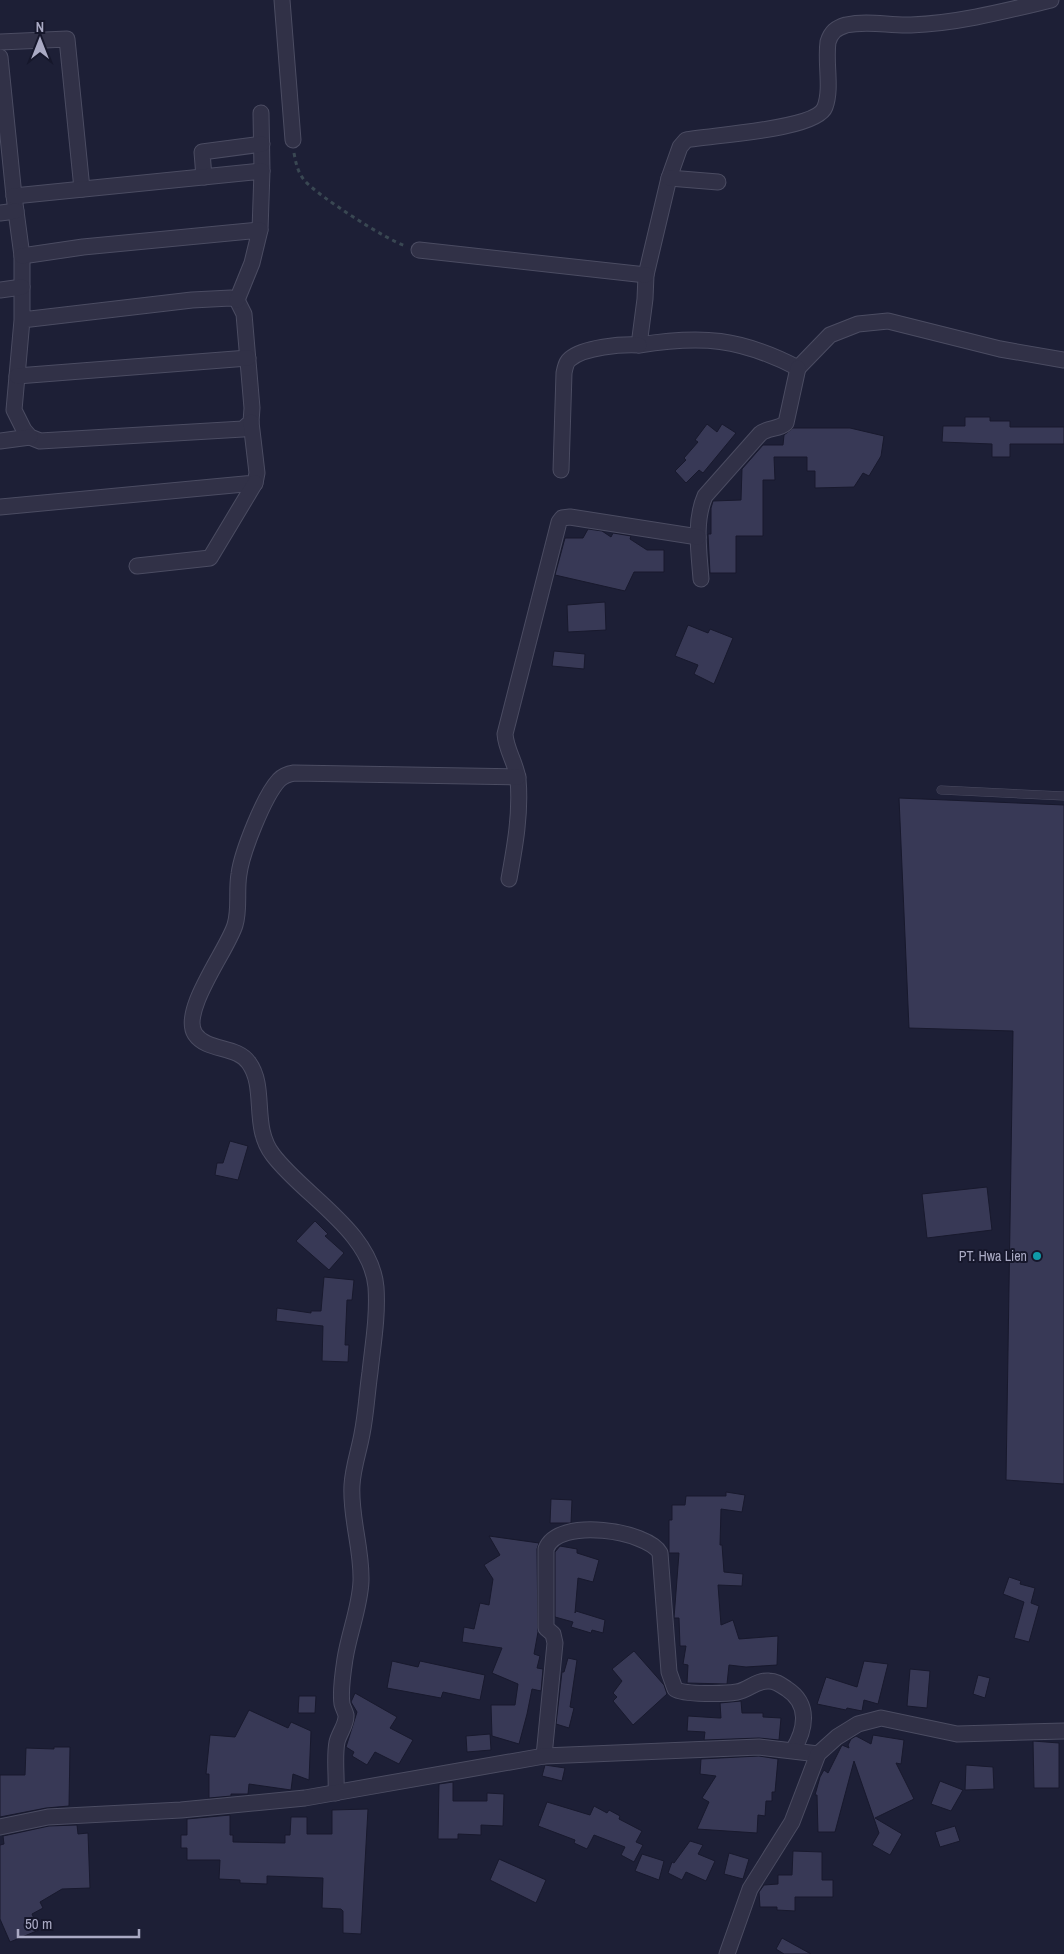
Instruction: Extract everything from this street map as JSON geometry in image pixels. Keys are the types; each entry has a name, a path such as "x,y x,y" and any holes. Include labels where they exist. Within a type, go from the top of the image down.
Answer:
{"street":[{"path":"282,0 293,140"},
{"path":"639,345 646,275 669,178 680,147 686,140 768,129 801,123 820,116 825,109 827,99 828,42 830,36 838,28 866,22 911,25 951,21 1051,0"},
{"path":"0,42 67,39 82,189"},
{"path":"0,57 22,256 22,320 14,410 21,426 30,437"},
{"path":"237,300 252,263 260,230 261,113"},
{"path":"204,177 202,152 262,144"},
{"path":"0,213 15,203 82,189 262,171"},
{"path":"669,178 718,182"},
{"path":"22,256 92,246 260,230"},
{"path":"419,250 646,275"},
{"path":"0,290 22,287"},
{"path":"22,320 192,300 231,298 237,300 244,314 252,408 251,422 257,473 255,483 210,558 137,566"},
{"path":"701,579 698,537 701,504 705,496 765,429 778,427 786,423 798,368 830,335 858,324 888,321 1000,349 1064,360"},
{"path":"561,470 564,373 570,358 589,351 621,344 639,345 679,338 737,343 768,353 798,368"},
{"path":"17,376 248,358"},
{"path":"0,441 30,437 40,440 183,434 243,429 251,422"},
{"path":"0,508 255,483"},
{"path":"509,880 519,822 518,777 506,743 505,734 559,522 562,518 570,517 698,537"},
{"path":"336,1793 337,1741 346,1717 342,1699 344,1662 361,1583 361,1553 353,1515 352,1485 362,1435 376,1322 376,1285 370,1263 359,1245 271,1153 263,1139 256,1083 248,1060 238,1054 219,1049 202,1040 195,1034 192,1016 207,980 231,938 237,919 239,872 250,836 272,790 285,776 294,773 518,777"},
{"path":"544,1756 555,1643 553,1634 546,1628 546,1549 549,1541 556,1535 577,1529 622,1534 657,1546 660,1553 669,1672 675,1689 684,1692 736,1692 759,1682 776,1682 791,1691 802,1704 804,1712 802,1730 793,1750"},
{"path":"727,1954 750,1889 792,1822 818,1754 837,1737 870,1719 894,1719 957,1734 1064,1731"},
{"path":"0,1827 48,1817 180,1810 305,1798 544,1756 759,1747 818,1754"}],"lane":[{"path":"941,790 1064,796"}],"path":[{"path":"293,140 296,164 300,174 315,190 386,237 419,250"}],"building":[{"path":"965,417 990,417 990,421 1010,421 1010,427 1064,427 1064,444 1010,444 1010,457 992,457 992,444 942,442 943,426 965,426"},
{"path":"707,424 717,432 722,424 736,433 703,473 699,470 686,483 675,471 686,460 684,458 698,442 695,440"},
{"path":"793,428 850,428 884,436 881,456 869,476 863,473 854,487 815,488 815,471 807,471 807,457 774,457 775,480 763,480 763,536 736,536 736,573 710,573 708,534 711,534 711,508 713,501 741,500 742,469 763,445 783,445 784,435"},
{"path":"588,529 602,531 611,537 613,533 631,536 630,539 647,550 664,550 664,572 634,572 625,591 555,575 565,538 583,538"},
{"path":"605,602 606,630 568,632 567,605"},
{"path":"688,625 708,633 710,629 733,638 714,684 694,674 698,665 675,656"},
{"path":"554,651 585,654 584,669 552,666"},
{"name":"PT. Hwa Lien","path":"899,798 1064,805 1064,1484 1006,1480 1013,1031 909,1028"},
{"path":"230,1141 248,1146 238,1180 215,1175 217,1163 223,1163"},
{"path":"987,1187 992,1230 927,1238 922,1194"},
{"path":"315,1221 328,1234 325,1236 344,1253 329,1270 296,1241"},
{"path":"324,1277 354,1280 352,1300 347,1300 345,1345 349,1345 348,1362 322,1361 323,1326 276,1321 277,1308 311,1313 311,1311 321,1311"},
{"path":"726,1492 745,1495 742,1512 721,1509 720,1545 722,1545 724,1572 743,1574 742,1586 718,1585 721,1625 733,1620 739,1639 778,1636 777,1665 746,1667 729,1665 727,1684 687,1683 688,1665 683,1664 686,1646 680,1646 679,1618 674,1618 679,1553 669,1553 669,1520 672,1520 672,1505 685,1505 686,1496 726,1496"},
{"path":"551,1499 572,1500 571,1523 550,1523"},
{"path":"489,1536 539,1543 537,1549 538,1632 534,1654 540,1656 537,1668 543,1669 541,1691 532,1689 519,1744 492,1736 491,1705 515,1705 518,1684 492,1673 502,1648 462,1642 464,1627 474,1629 480,1603 489,1605 493,1579 484,1565 500,1555"},
{"path":"560,1546 577,1549 577,1553 599,1560 593,1582 578,1578 575,1613 576,1611 605,1620 603,1633 592,1630 591,1633 571,1627 573,1622 555,1617 555,1552"},
{"path":"1009,1577 1021,1581 1020,1584 1035,1588 1031,1603 1039,1606 1029,1642 1014,1638 1024,1602 1003,1594"},
{"path":"634,1651 664,1685 667,1694 633,1725 613,1701 617,1697 613,1693 622,1681 612,1669"},
{"path":"568,1658 577,1660 570,1707 574,1708 569,1728 556,1724 562,1672 564,1672"},
{"path":"392,1661 418,1667 420,1661 485,1675 480,1700 443,1692 441,1698 387,1688"},
{"path":"864,1661 888,1664 878,1704 864,1700 862,1711 817,1704 826,1677 857,1687"},
{"path":"910,1669 930,1671 927,1708 907,1706"},
{"path":"978,1675 990,1678 985,1698 973,1694"},
{"path":"355,1693 397,1717 390,1728 413,1740 399,1764 375,1752 367,1765 352,1756 354,1752 346,1747 357,1712 351,1702"},
{"path":"299,1696 316,1696 315,1713 298,1713"},
{"path":"741,1701 742,1713 763,1713 763,1717 781,1718 779,1740 759,1738 704,1740 705,1732 687,1731 688,1716 721,1718 720,1703"},
{"path":"249,1710 288,1728 291,1722 311,1731 309,1780 293,1774 291,1790 249,1784 248,1794 231,1794 231,1796 209,1798 209,1774 206,1774 210,1735 235,1737"},
{"path":"490,1734 491,1750 467,1752 466,1736"},
{"path":"873,1735 904,1740 901,1764 896,1763 914,1799 875,1818 902,1834 890,1855 872,1845 879,1833 854,1761 835,1832 818,1832 817,1795 815,1795 820,1777 824,1770 828,1773 842,1745 849,1748 848,1745 851,1739 856,1736 871,1744"},
{"path":"1033,1741 1059,1743 1059,1788 1034,1788"},
{"path":"54,1747 70,1747 69,1806 46,1808 0,1817 0,1775 25,1775 26,1748 54,1749"},
{"path":"759,1756 778,1759 775,1792 772,1792 772,1801 766,1801 765,1816 758,1815 757,1833 697,1829 709,1802 702,1798 716,1776 700,1774 701,1759"},
{"path":"545,1765 565,1768 562,1781 542,1776"},
{"path":"966,1765 993,1767 994,1789 965,1790"},
{"path":"940,1781 963,1790 951,1811 931,1804"},
{"path":"453,1782 453,1801 487,1801 487,1793 504,1794 503,1826 481,1825 481,1835 458,1834 458,1839 438,1839 439,1784"},
{"path":"547,1802 590,1815 594,1806 607,1813 609,1810 620,1816 619,1819 642,1831 636,1842 643,1845 634,1862 621,1855 625,1847 594,1835 587,1849 574,1843 575,1840 538,1826"},
{"path":"368,1809 361,1934 343,1933 343,1911 341,1909 322,1908 323,1878 267,1876 267,1884 240,1883 240,1880 219,1879 220,1860 187,1860 187,1848 181,1848 181,1835 187,1835 187,1819 230,1815 230,1835 233,1835 233,1842 285,1843 285,1835 290,1835 291,1817 307,1817 307,1834 332,1834 332,1810"},
{"path":"77,1825 78,1834 88,1833 90,1888 62,1889 40,1902 43,1908 32,1914 39,1930 10,1942 0,1919 0,1845 4,1844 3,1836 49,1826"},
{"path":"955,1826 960,1841 940,1847 935,1832"},
{"path":"690,1841 703,1845 698,1854 715,1861 706,1881 686,1872 682,1880 668,1873 672,1862 674,1863"},
{"path":"793,1851 822,1852 822,1880 833,1880 833,1897 795,1897 795,1911 777,1910 777,1907 760,1907 759,1892 764,1885 778,1884 778,1875 792,1875"},
{"path":"729,1853 749,1859 743,1879 724,1874"},
{"path":"642,1854 664,1861 659,1880 635,1871"},
{"path":"499,1859 546,1880 536,1903 490,1880"},
{"path":"782,1938 811,1954 784,1954 776,1949"}],"place":[{"name":"PT. Hwa Lien","path":"1037,1256"}]}
